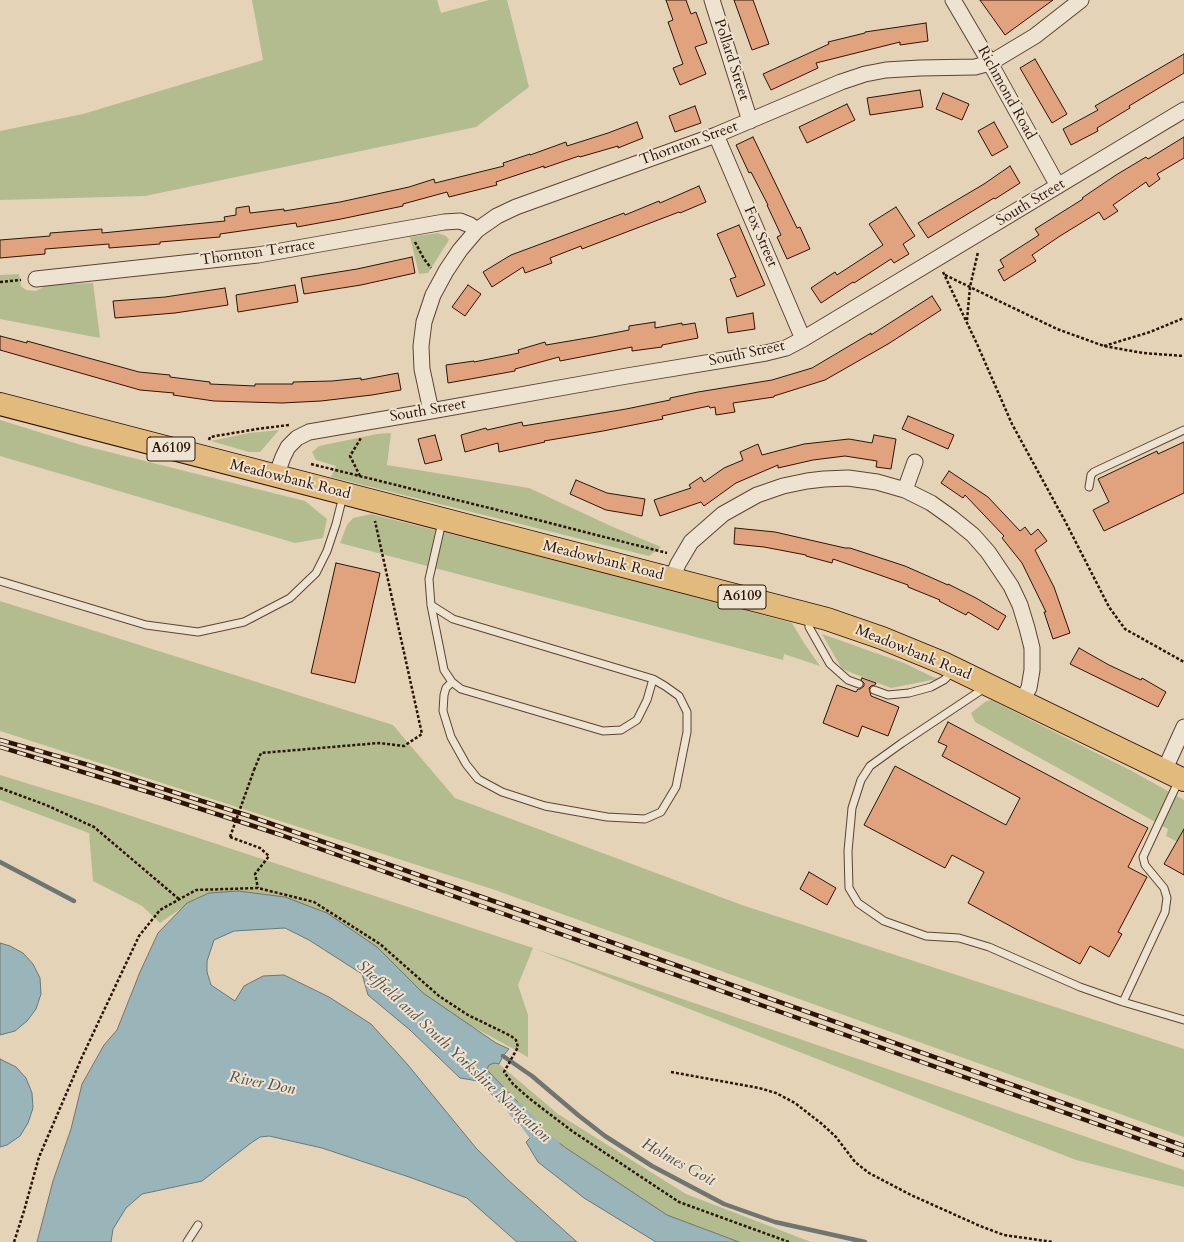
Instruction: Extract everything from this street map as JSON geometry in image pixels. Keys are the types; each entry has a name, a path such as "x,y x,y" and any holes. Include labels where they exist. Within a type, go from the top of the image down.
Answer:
{"main road":[{"name":"Meadowbank Road","path":"0,404 204,458 280,467 344,494 810,615 882,638 956,668 1176,777"}],"street":[{"name":"Pollard Street","path":"712,0 750,121"},
{"name":"Richmond Road","path":"953,0 990,63 1058,186"},
{"name":"Thornton Street","path":"431,411 422,369 421,346 424,322 433,295 440,281 460,250 477,230 497,216 516,207 716,135 841,82 865,74 886,70 975,67 990,63 1035,36 1081,0"},
{"name":"South Street","path":"280,467 288,446 297,438 309,432 766,353 786,348 937,260 1184,110"},
{"name":"Fox Street","path":"716,135 803,339"},
{"name":"Thornton Terrace","path":"36,279 258,255 444,222 460,221 477,230"},
{"path":"905,490 915,462"},
{"path":"672,579 691,542 723,514 757,495 783,486 806,481 848,478 877,482 905,490 931,503 973,536 988,552 1011,586 1020,605 1032,648 1032,670 1029,688 1022,700"},
{"path":"1176,777 1184,727"}],"lane":[{"path":"1089,487 1091,475 1094,472 1184,430"},
{"path":"0,581 146,625 198,632 244,622 290,598 316,573 327,551 344,494"},
{"path":"443,520 429,579 431,605 444,670 452,682 461,689 603,731 621,730 637,720 647,700 654,680"},
{"path":"431,605 453,619 654,680 666,686 679,696 688,712 687,732 676,787 661,812 645,819 607,817 545,806 502,792 478,779 466,764 451,736 443,711 446,688 452,682"},
{"path":"810,615 809,627 830,664 848,680 860,684"},
{"path":"874,690 888,695 909,693 931,687 944,680 956,668"},
{"path":"990,684 870,766 861,780 852,808 848,851 849,888 858,902 884,922 926,936 959,938 989,947 1080,987 1123,1002 1184,1020"},
{"path":"1123,1002 1165,912 1167,898 1164,888 1145,865 1143,858 1176,777"},
{"path":"187,1242 198,1225"}],"path":[{"path":"409,229 424,259 440,281"},
{"path":"966,322 970,287 982,232"},
{"path":"937,260 1012,424 1112,612 1125,629 1184,662"},
{"path":"944,275 1057,329 1104,346 1143,353 1184,356"},
{"path":"0,282 36,279"},
{"path":"1104,346 1150,332 1184,318"},
{"path":"360,476 350,456 372,421"},
{"path":"204,458 210,437 287,425 302,428 309,432"},
{"path":"280,467 360,476 682,557"},
{"path":"258,888 255,874 269,856 260,848 230,837 261,753 379,743 404,746 422,734 371,501"},
{"path":"0,788 46,805 94,827 180,900"},
{"path":"14,1242 40,1157 82,1057 139,936 160,910 196,890 258,888 314,902 380,944 439,996 468,1015 511,1036 518,1043 518,1047 504,1072 513,1084 530,1100 572,1131 679,1202 789,1242"},
{"path":"671,1072 760,1088 776,1094 795,1103 822,1124 836,1137 855,1162 869,1174 980,1226 1004,1234 1053,1242"}],"green space":[{"path":"252,0 437,0 441,13 489,0 507,0 529,87 476,127 145,196 0,200 0,131 83,114 263,60"},
{"path":"438,233 446,236 449,240 428,273 419,274 410,237"},
{"path":"19,274 21,286 26,290 36,291 47,285 93,283 100,338 0,319 0,275"},
{"path":"0,420 81,445 305,501 327,519 323,538 295,543 0,456"},
{"path":"279,430 260,452 249,452 211,441 249,433"},
{"path":"391,433 387,465 529,488 613,527 661,547 649,556 331,477 336,466 316,460 312,452 319,446 377,434"},
{"path":"371,514 649,584 792,623 820,666 784,654 783,660 340,543 347,525 353,518"},
{"path":"0,601 393,725 455,798 742,905 1184,1049 1184,1137 495,890 0,731"},
{"path":"822,634 904,663 937,679 891,688 842,669"},
{"path":"991,700 1130,770 1184,800 1184,845 1166,836 1168,829 975,722 971,713 985,702"},
{"path":"0,775 101,806 533,948 518,985 528,1015 528,1057 446,1012 252,895 196,898 160,923 142,906 93,881 89,833 0,800"},
{"path":"533,948 1184,1170 1184,1187 1076,1160"},
{"path":"494,1063 499,1064 558,1114 686,1194 811,1242 739,1242 667,1215 547,1134 489,1072 487,1069 489,1065"}],"water":[{"name":"River Don","path":"238,891 285,897 327,913 377,947 423,993 496,1043 509,1049 499,1064 494,1063 489,1065 487,1069 536,1121 529,1129 478,1081 460,1078 410,1030 368,995 362,974 309,940 285,928 234,931 214,940 207,961 207,972 211,985 235,1001 244,986 263,976 284,975 329,997 371,1024 408,1065 476,1148 507,1179 577,1242 517,1242 467,1198 322,1148 269,1136 260,1137 251,1143 202,1181 142,1194 126,1208 113,1229 111,1242 37,1242 53,1181 71,1129 82,1084 104,1045 117,1030 140,972 158,933 187,903 209,893"},
{"path":"0,943 10,946 23,953 33,964 40,978 41,994 36,1009 27,1021 15,1031 0,1035"},
{"path":"0,1059 16,1067 26,1078 32,1093 33,1108 28,1123 20,1136 7,1145 0,1147"},
{"path":"536,1132 547,1134 667,1215 739,1242 656,1242 584,1198 538,1162 526,1142"}],"building":[{"path":"666,0 686,0 691,14 696,12 707,43 695,47 706,74 680,85 673,68 683,64 668,22 673,20"},
{"path":"734,0 753,0 769,44 752,50"},
{"path":"980,0 1053,0 1005,35"},
{"path":"926,23 928,41 900,45 900,42 816,63 818,68 771,90 763,74 829,44 828,42 865,32"},
{"path":"1184,54 1184,73 1129,106 1130,108 1097,128 1098,131 1071,145 1063,129 1098,110 1095,106"},
{"path":"1035,59 1067,114 1052,123 1020,68"},
{"path":"920,90 923,107 870,115 867,98"},
{"path":"943,93 969,104 962,120 936,109"},
{"path":"847,104 855,120 807,143 799,127"},
{"path":"695,106 701,123 675,132 669,116"},
{"path":"637,122 643,138 618,148 618,146 580,157 579,156 544,168 544,166 496,182 497,185 449,197 447,192 403,204 403,206 297,227 296,223 220,234 220,237 160,242 160,244 109,248 109,244 45,249 45,254 0,258 0,240 50,236 50,233 102,229 102,233 225,221 224,217 236,215 236,208 249,206 250,213 284,209 284,211 340,202 409,187 434,179 435,183 504,166 503,163 566,142 567,146"},
{"path":"994,122 1008,147 992,156 978,131"},
{"path":"753,137 797,228 800,227 810,249 787,259 777,237 781,235 768,205 751,172 749,173 736,145"},
{"path":"1184,137 1184,158 1157,174 1160,179 1149,187 1146,182 1113,205 1118,211 1104,220 1099,212 1060,236 1032,255 1036,261 1004,281 998,270 1004,267 1000,260 1039,235 1035,229 1083,199 1082,198 1116,175 1146,157 1148,159"},
{"path":"1010,166 1020,183 928,238 918,223 984,184"},
{"path":"699,186 706,202 680,213 679,212 582,249 581,246 550,258 552,263 525,273 523,267 492,287 483,272 511,255 624,213 625,215 659,201 660,203"},
{"path":"896,207 915,236 903,244 909,254 894,263 891,259 821,303 811,288 835,272 837,275 883,245 869,224"},
{"path":"739,225 765,285 737,297 730,279 736,277 717,234"},
{"path":"412,257 415,273 361,285 304,294 301,278 357,269"},
{"path":"295,285 298,302 238,312 236,295"},
{"path":"468,285 481,294 465,316 452,307"},
{"path":"225,288 228,305 175,313 115,318 113,301 165,297"},
{"path":"932,296 941,310 888,344 825,380 774,397 733,403 735,412 716,415 715,407 710,408 709,406 662,416 663,419 544,441 545,442 499,452 498,443 465,452 461,435 486,428 487,430 522,422 523,426 626,409 670,400 670,398 698,392 772,380 812,368 871,333 871,335"},
{"path":"753,313 755,329 728,333 726,318"},
{"path":"655,322 655,328 682,323 682,325 695,323 698,338 662,345 662,347 632,351 632,347 560,361 559,357 515,369 515,371 448,383 446,365 474,362 519,353 518,350 545,342 546,345 593,337 629,330 629,326"},
{"path":"0,336 27,343 27,341 139,372 170,375 170,377 210,382 210,384 255,386 255,384 293,384 293,382 332,381 361,378 361,380 398,373 401,390 321,401 282,403 214,401 173,395 174,393 140,390 0,350"},
{"path":"908,416 954,435 948,449 902,429"},
{"path":"435,435 442,460 425,464 418,439"},
{"path":"874,435 896,439 891,469 876,467 877,461 845,456 813,460 778,468 778,465 736,483 704,506 701,502 660,516 654,500 691,488 689,485 701,477 704,482 724,468 743,460 740,452 758,444 762,455 804,444 849,439 872,443"},
{"path":"1184,442 1184,493 1104,531 1093,510 1109,502 1098,479 1157,451 1158,454"},
{"path":"949,471 988,497 1020,531 1025,527 1031,535 1038,529 1047,541 1035,550 1054,587 1070,633 1053,639 1044,612 1046,612 1022,563 1002,538 1004,536 965,495 963,498 941,483"},
{"path":"576,480 607,493 645,499 642,516 606,510 570,494"},
{"path":"735,528 775,532 850,548 905,566 948,584 976,598 1006,616 998,630 968,612 966,615 939,601 940,600 908,587 908,585 833,559 832,563 806,555 764,547 734,544"},
{"path":"336,563 380,573 355,683 311,673"},
{"path":"1079,648 1109,665 1141,680 1142,678 1166,692 1158,707 1070,664"},
{"path":"862,678 876,683 869,688 871,696 899,707 888,736 862,726 858,737 823,723 837,685 856,692 864,686 864,683 861,680"},
{"path":"948,722 1148,828 1128,867 1147,877 1118,932 1122,934 1109,957 1090,946 1080,964 968,903 984,872 952,855 945,868 864,825 895,766 1006,825 1020,798 942,756 947,746 938,742"},
{"path":"1184,829 1184,875 1164,864"},
{"path":"809,872 836,888 827,905 800,889"}],"waterway":[{"path":"0,862 74,901"},
{"name":"Holmes Goit","path":"503,1056 532,1076 605,1136 652,1166 724,1204 775,1222 865,1242"},
{"name":"Sheffield and South Yorkshire Navigation","path":"516,1110 539,1137 552,1146"}],"railway":[{"path":"0,740 85,764 246,815 594,936 1184,1146"},
{"path":"0,747 155,794 281,835 1184,1155"}]}
